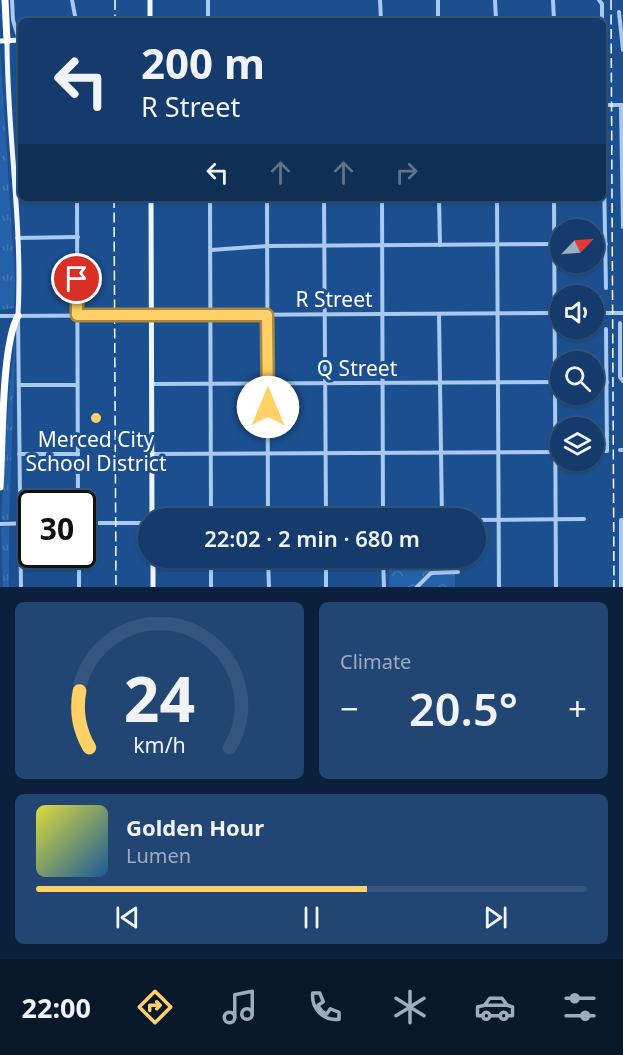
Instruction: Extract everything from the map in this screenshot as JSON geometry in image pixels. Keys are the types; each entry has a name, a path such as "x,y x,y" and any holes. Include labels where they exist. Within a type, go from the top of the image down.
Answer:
{"highway":[{"path":"4,0 5,42"},
{"path":"0,487 7,369 14,322 18,316"}],"main road":[{"path":"150,0 150,18"},
{"path":"5,42 19,274 18,316"},
{"path":"151,201 153,508"},
{"path":"153,568 153,587"}],"street":[{"path":"12,0 13,20 18,34"},
{"path":"72,0 75,18"},
{"path":"208,0 208,18"},
{"path":"380,0 381,18"},
{"path":"438,0 438,18"},
{"path":"495,0 496,18"},
{"path":"554,0 554,18"},
{"path":"600,2 602,18"},
{"path":"619,12 623,50"},
{"path":"606,105 622,105 623,227"},
{"path":"77,201 78,490"},
{"path":"210,201 211,508"},
{"path":"267,201 268,508"},
{"path":"324,201 326,508"},
{"path":"382,201 383,508"},
{"path":"439,201 440,245"},
{"path":"497,201 499,587"},
{"path":"554,201 554,219"},
{"path":"605,201 606,288"},
{"path":"16,238 78,237"},
{"path":"211,250 267,246 550,244"},
{"path":"604,313 623,313"},
{"path":"439,314 442,508"},
{"name":"R Street","path":"0,316 550,314"},
{"path":"18,316 20,490"},
{"path":"620,322 622,381"},
{"path":"604,451 607,451 606,329"},
{"name":"Q Street","path":"152,384 550,382"},
{"path":"20,385 78,385"},
{"path":"152,454 550,452"},
{"path":"19,454 78,454"},
{"path":"555,471 556,587"},
{"path":"486,520 584,519"},
{"path":"621,587 622,520"},
{"path":"96,523 138,523"},
{"path":"0,524 18,524"},
{"path":"21,568 21,587"},
{"path":"79,568 79,587"},
{"path":"211,568 211,587"},
{"path":"268,568 269,587"},
{"path":"326,568 326,587"},
{"path":"383,568 384,587"},
{"path":"417,587 431,573 458,572"}],"green space":[{"path":"0,46 15,280 14,308 0,310"},
{"path":"16,331 9,520 1,520 8,403"},
{"path":"9,526 9,587 3,587 1,527"},
{"path":"389,568 455,568 455,587 389,587"}],"railway":[{"path":"115,0 115,18"},
{"path":"611,0 614,587"},
{"path":"114,201 116,587"}],"place":[{"name":"Merced City School District","path":"96,418"}],"route":[{"path":"77,279 77,315 267,315 268,407"}]}
